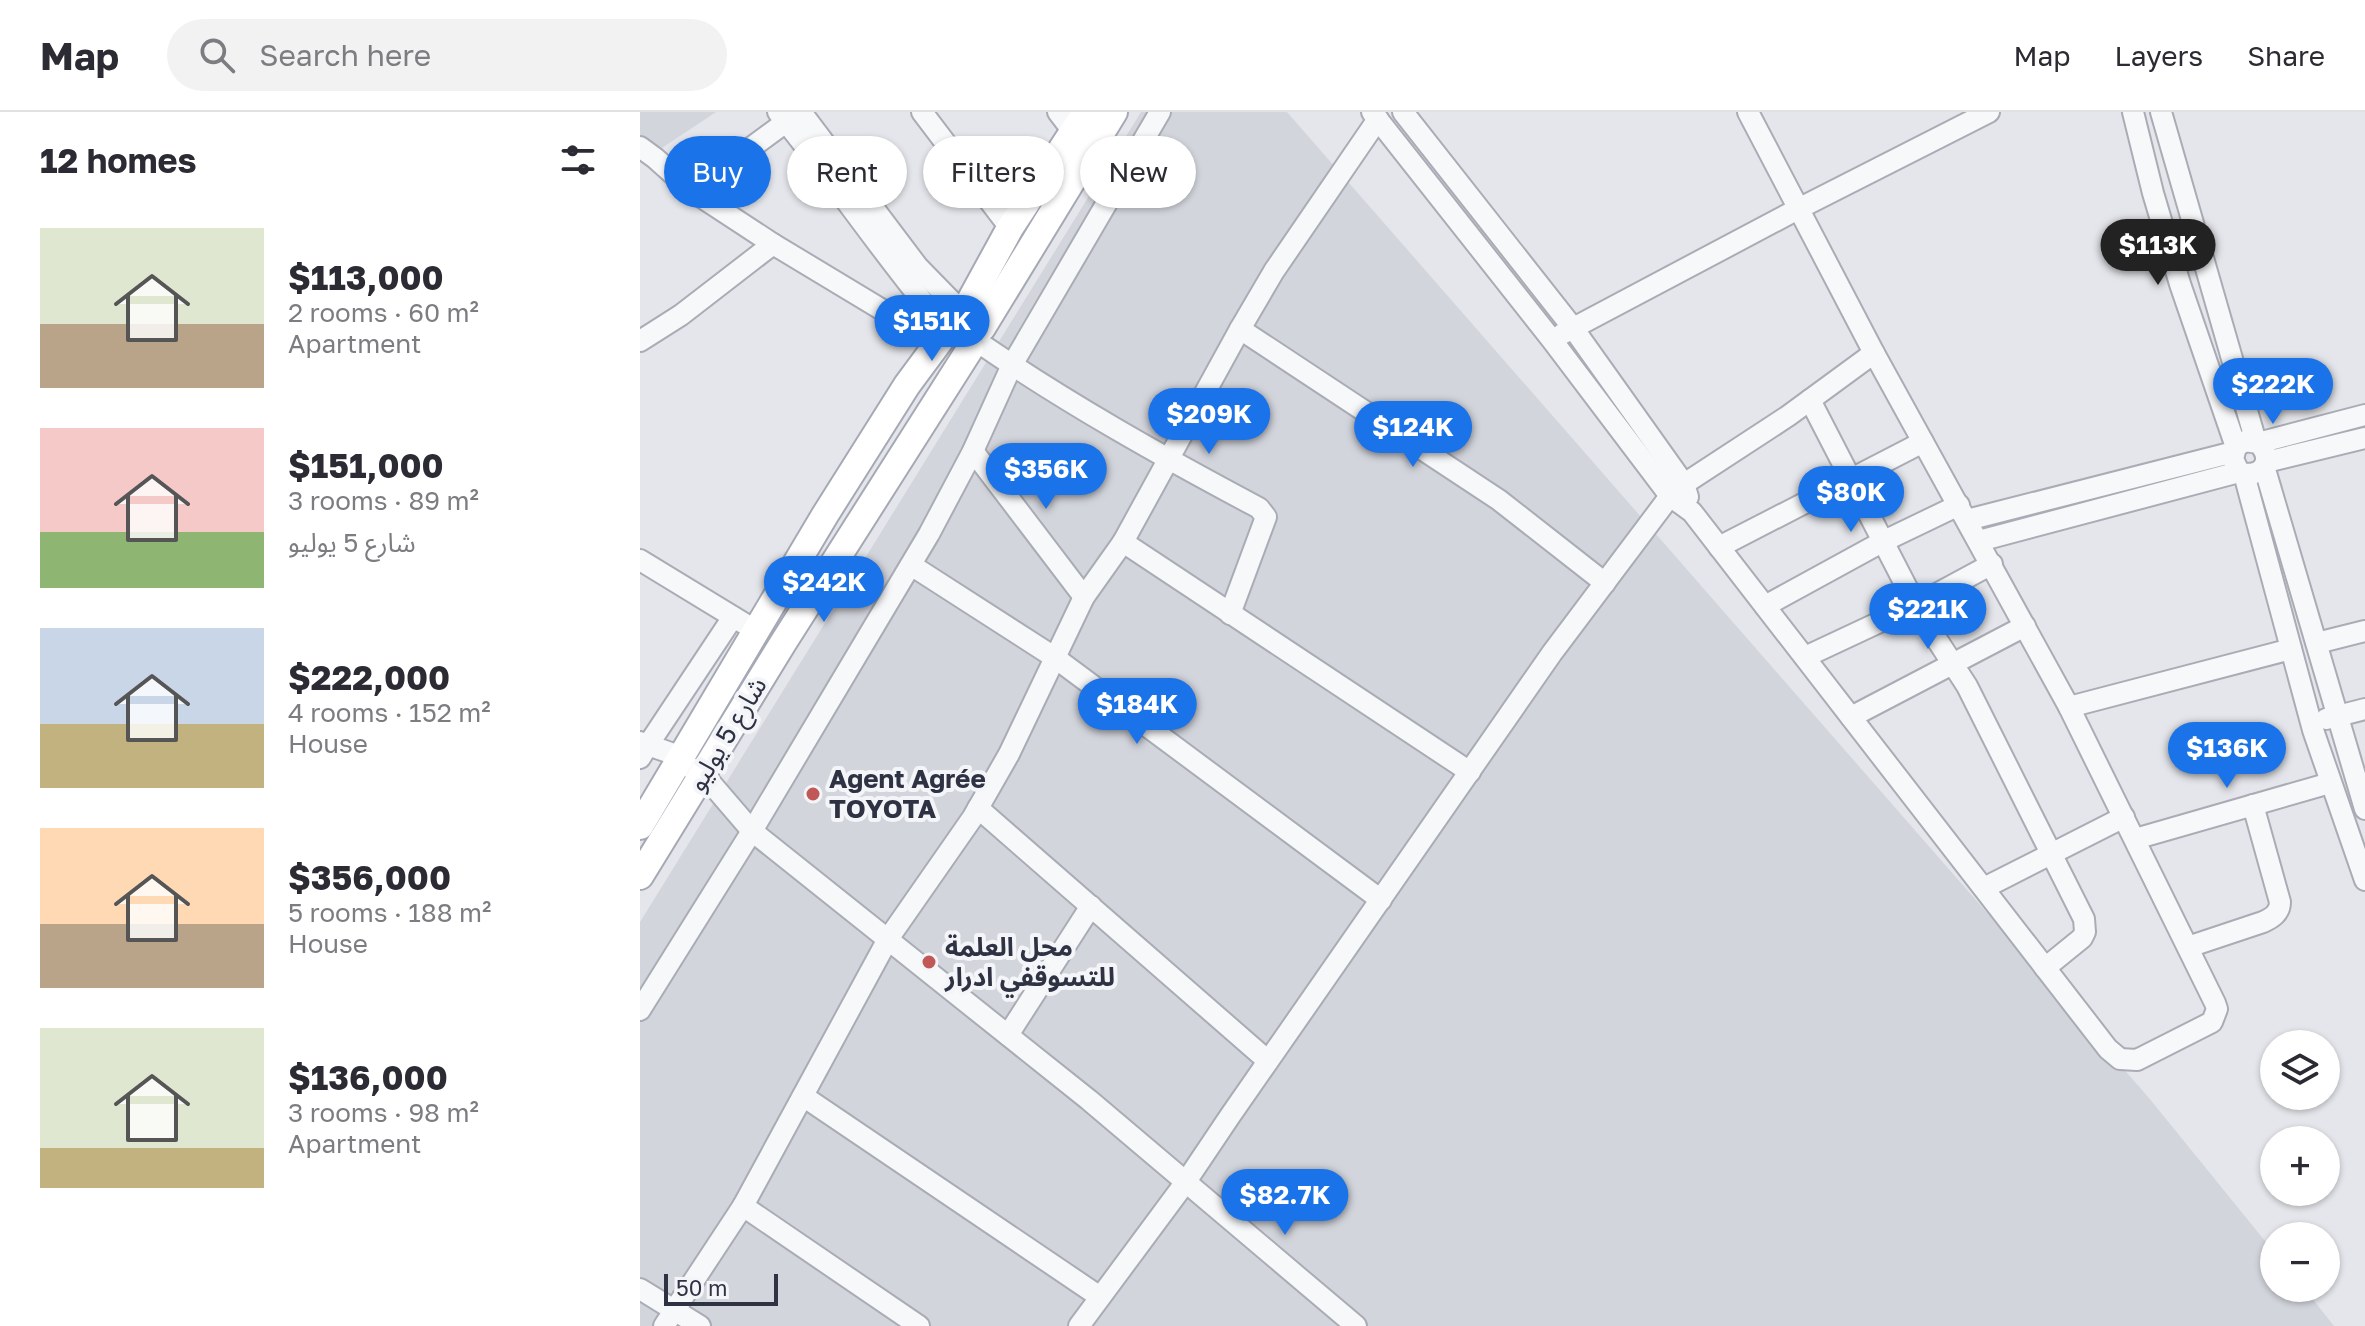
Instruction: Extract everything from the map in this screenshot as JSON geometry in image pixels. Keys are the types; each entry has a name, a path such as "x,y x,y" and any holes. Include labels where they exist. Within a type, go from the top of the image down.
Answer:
{"main road":[{"name":"شارع 5 يوليو","path":"640,876 744,624 907,385 961,329 1114,112"},
{"name":"شارع 5 يوليو","path":"640,826 775,656 961,329 1010,228 1072,119"}],"street":[{"path":"640,1010 752,831 911,565 973,451 1012,365 1160,112"},
{"path":"1403,112 1573,328 1692,512 2108,1049 2120,1059 2134,1060 2212,1022 2217,1009 2215,1003 2069,707 1874,353 1748,112"},
{"path":"1552,340 1989,112"},
{"path":"2133,112 2180,284 2250,457 2317,643 2362,784 2365,809"},
{"path":"2161,112 2210,278 2291,649 2311,724 2365,880"},
{"path":"929,114 1010,228"},
{"path":"762,136 789,115 918,267 961,329 1012,365 1167,459 1259,508 1266,517 1230,614"},
{"path":"669,1318 743,1206 888,939 978,808 1009,754 1084,597 1123,542 1274,271 1375,115 1552,340 1677,490"},
{"path":"640,147 664,166"},
{"path":"2153,193 2183,188"},
{"path":"718,208 904,323 961,329"},
{"path":"640,341 681,315 773,244"},
{"path":"2180,284 2210,278"},
{"path":"1240,329 1499,500 1605,583"},
{"path":"1079,1326 1185,1183 1552,653 1677,490 1874,353"},
{"path":"1810,400 1916,605 1967,686 2085,925 2082,938 2045,968"},
{"path":"1979,541 2250,457 2365,415"},
{"path":"1765,606 1882,542 1963,513 2250,457 2365,438"},
{"path":"1719,547 1923,442"},
{"path":"973,451 1084,597"},
{"path":"1123,542 1470,772"},
{"path":"640,560 744,624 643,748 688,765 752,831 1089,1100 1356,1326"},
{"path":"1805,657 1916,605 1992,564"},
{"path":"911,565 1054,657 1381,900"},
{"path":"1851,717 2025,626"},
{"path":"2317,643 2365,631"},
{"path":"2069,707 2291,649"},
{"path":"2311,724 2365,709"},
{"path":"2135,839 2330,783"},
{"path":"2188,947 2263,922 2279,909 2280,902 2253,805"},
{"path":"978,808 1268,1061"},
{"path":"1984,888 2124,817"},
{"path":"1008,1035 1091,906"},
{"path":"803,1096 1100,1297"},
{"path":"743,1206 919,1326"},
{"path":"640,1289 669,1318 700,1326"}],"shaded area":[{"path":"640,112 716,112 680,136 664,136 662,148 640,138"},
{"path":"1141,112 1287,112 2149,1098 2260,1235 2260,1302 2315,1302 2334,1326 640,1326 640,922 1082,208 1196,208 1196,136 1126,136"}],"place":[{"name":"Agent Agrée TOYOTA","path":"813,794"},
{"name":"محل العلمة للتسوقفي ادرار","path":"929,962"}]}
